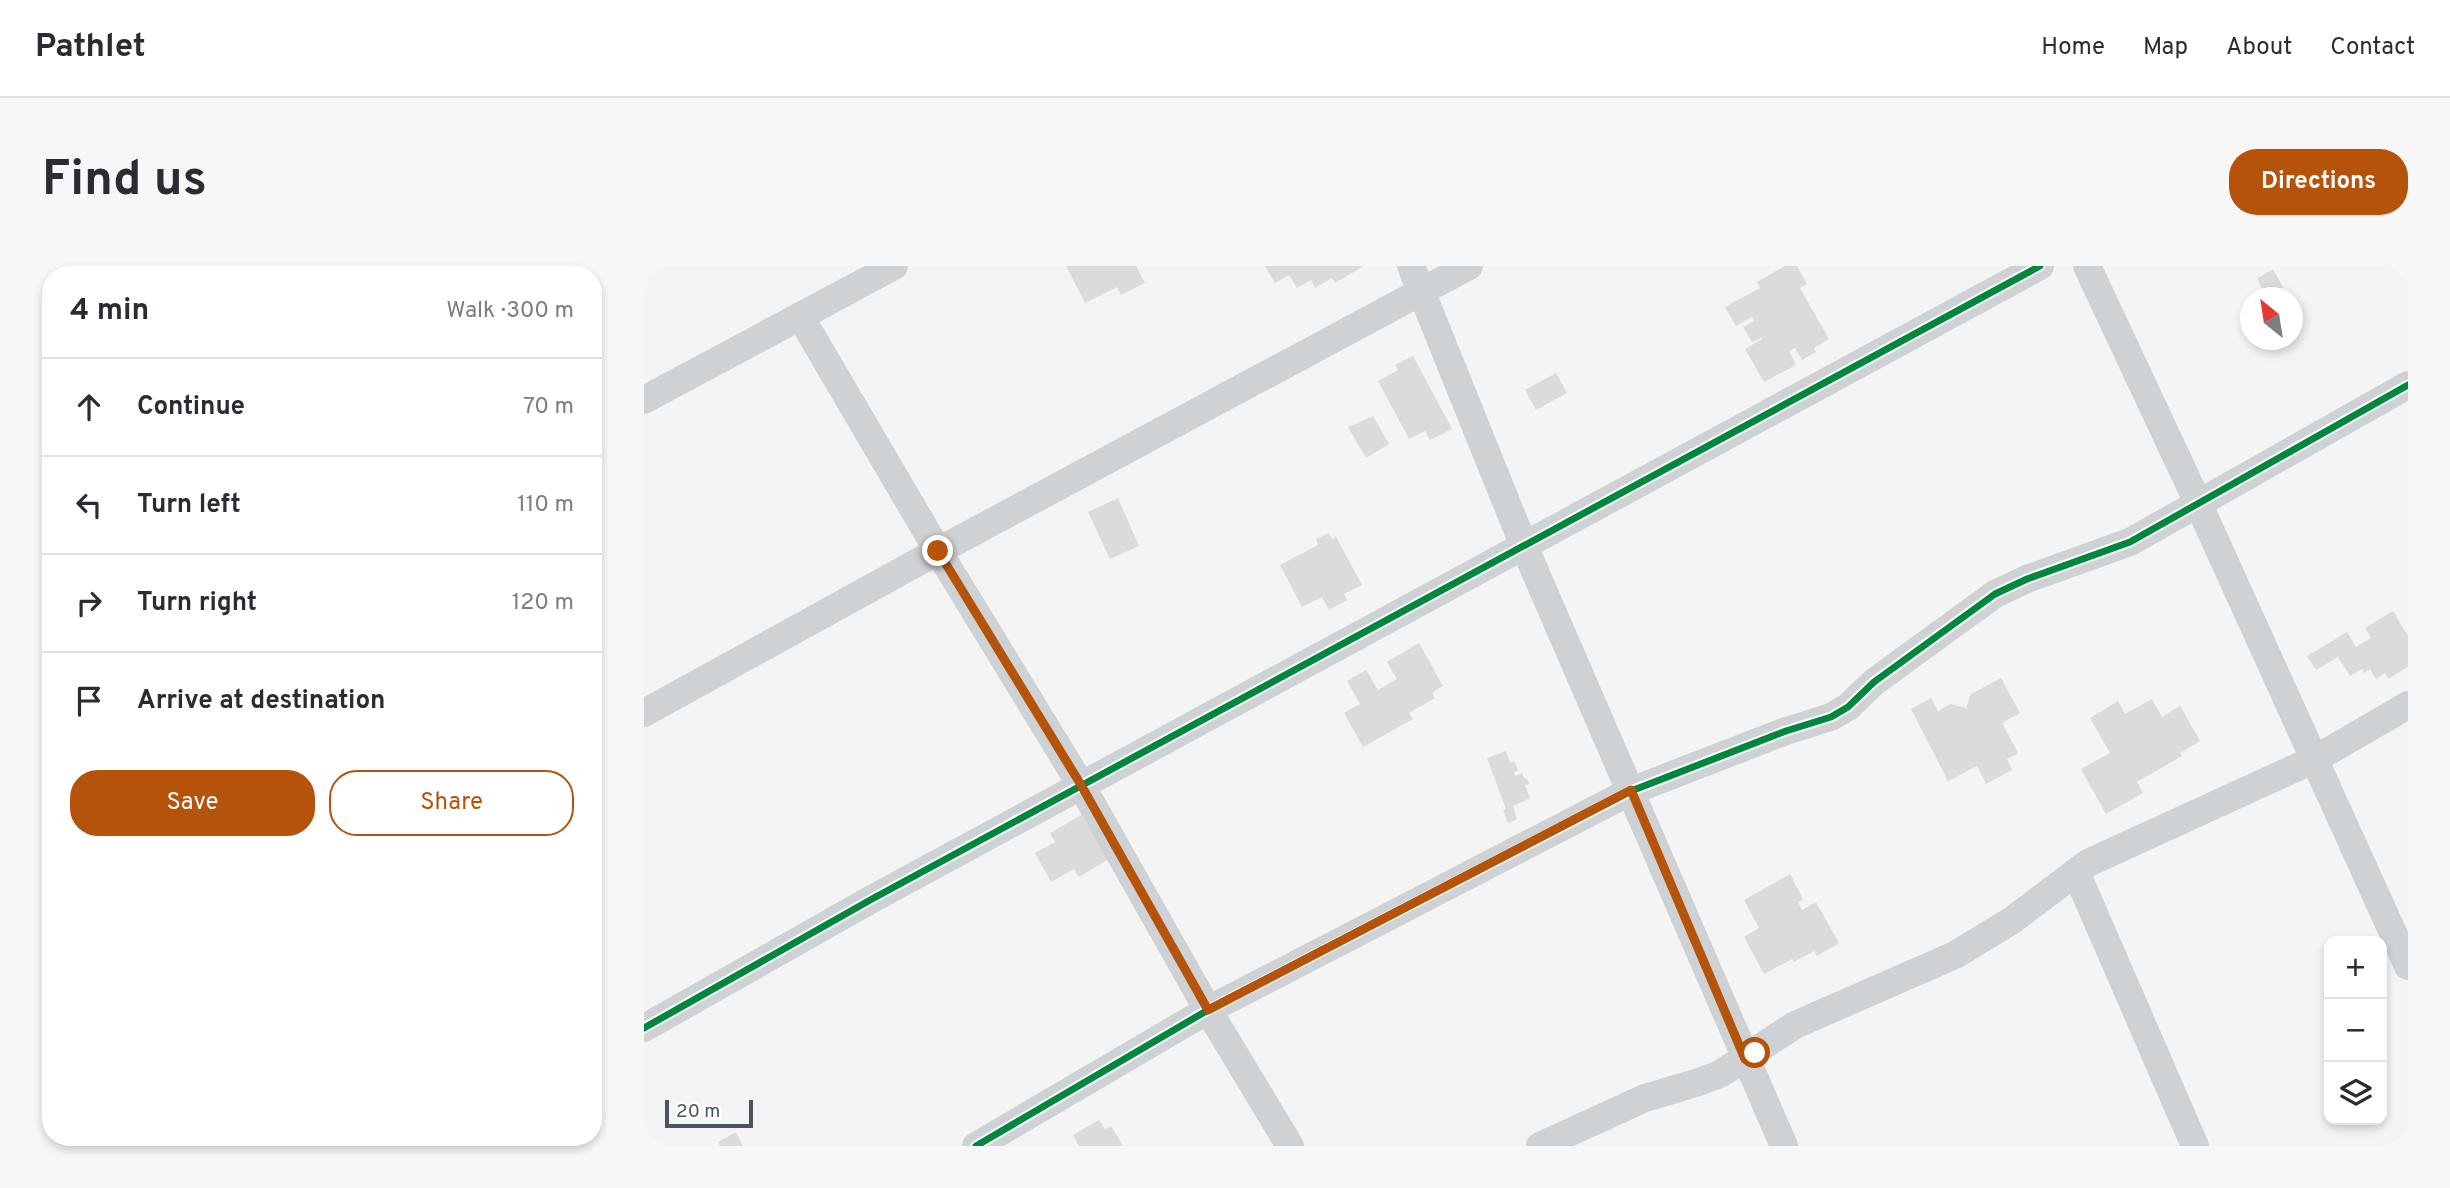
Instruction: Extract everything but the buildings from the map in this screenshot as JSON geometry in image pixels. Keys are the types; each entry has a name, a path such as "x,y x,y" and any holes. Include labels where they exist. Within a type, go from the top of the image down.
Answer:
{"street":[{"path":"644,400 894,266"},
{"path":"644,713 938,551 1417,279 1469,266"},
{"path":"644,1028 872,899 2040,266"},
{"path":"2087,266 2199,505 2408,966"},
{"path":"1417,279 1524,545 1784,1146"},
{"path":"800,316 938,551 1081,785 1208,1010 1290,1146"},
{"path":"975,1146 1208,1010 1631,790 1830,717 1848,707 1874,682 1995,594 2027,579 2130,542 2408,385"},
{"path":"1540,1146 1645,1098 1720,1074 1795,1025 1955,955 2011,921 2088,863 2315,759 2408,705"},
{"path":"2076,872 2195,1146"}],"cycle path":[{"path":"644,1028 872,899 2040,266"},
{"path":"976,1146 1208,1010 1631,791 1786,731 1831,717 1848,707 1874,682 1995,594 2027,579 2130,542 2408,385"}],"route":[{"path":"938,551 1081,785 1208,1010 1631,790 1745,1059 1755,1053"}]}
